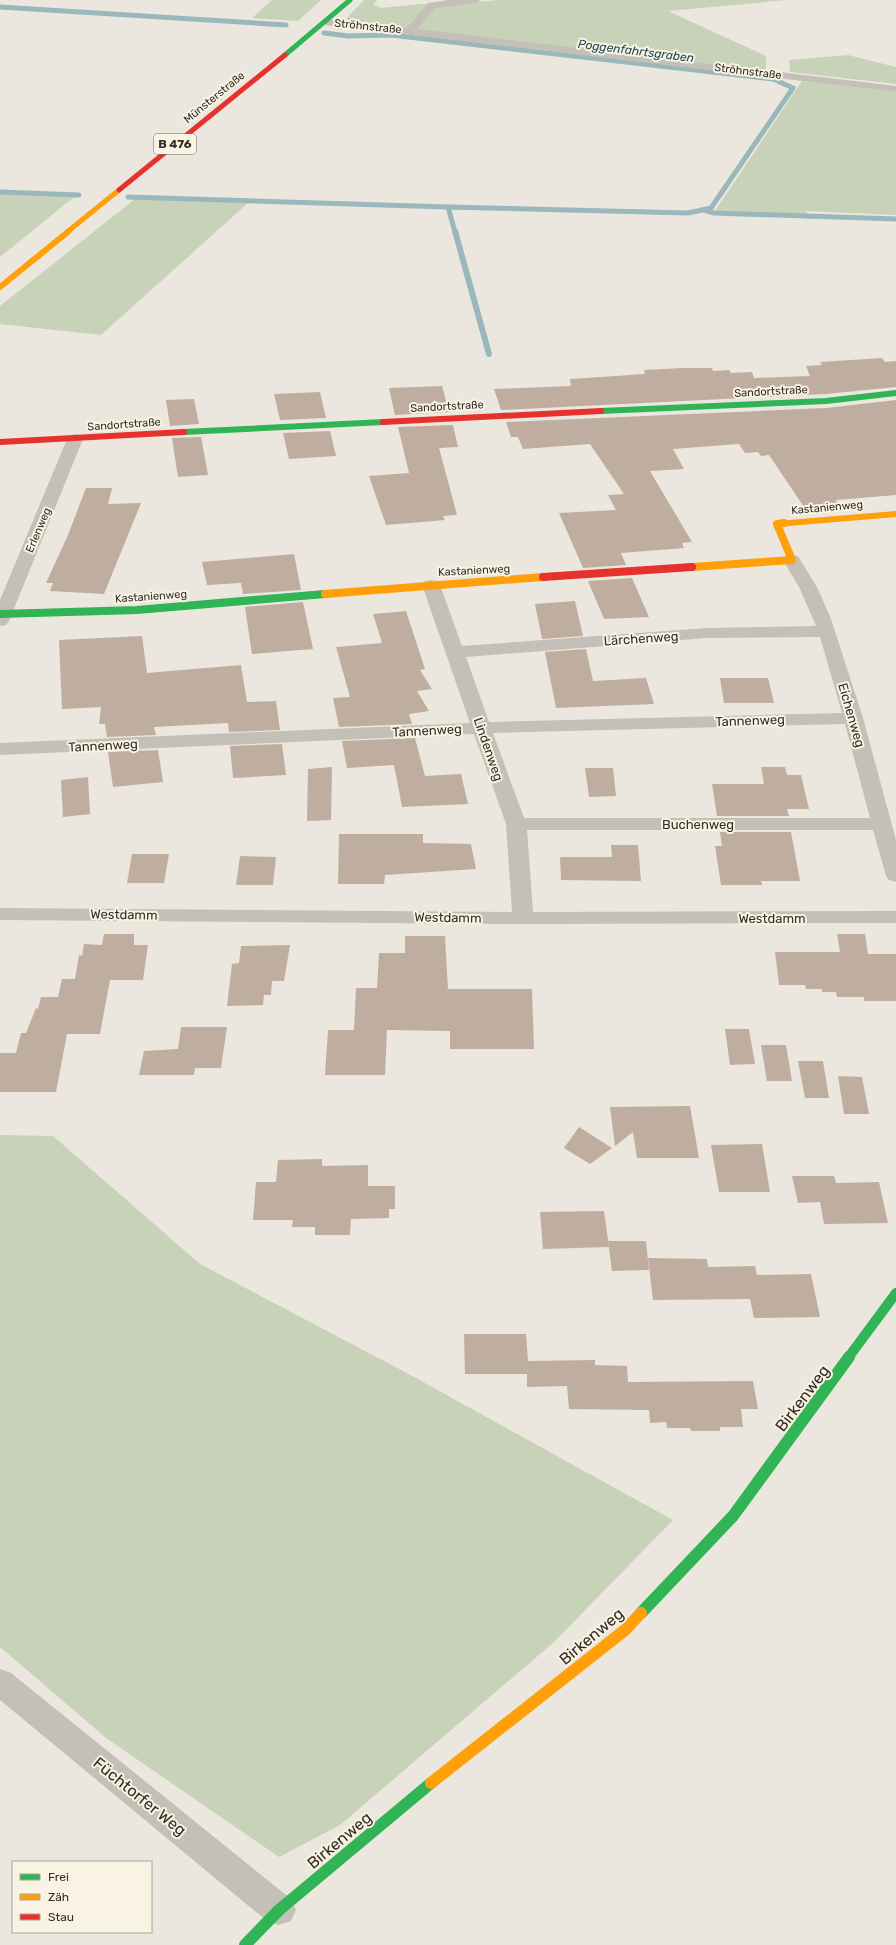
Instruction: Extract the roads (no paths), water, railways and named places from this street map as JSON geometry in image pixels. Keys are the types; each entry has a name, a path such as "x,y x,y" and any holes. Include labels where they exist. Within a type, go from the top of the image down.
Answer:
{"street":[{"name":"Münsterstraße","path":"0,288 326,22 350,0"},
{"name":"Ströhnstraße","path":"410,31 432,5 476,0"},
{"name":"Ströhnstraße","path":"326,22 896,89"},
{"name":"Sandortstraße","path":"0,442 75,439 223,429 826,400 896,394"},
{"name":"Erlenweg","path":"1,616 75,439"},
{"name":"Kastanienweg","path":"1,616 137,610 431,585 792,560 777,524 896,514"},
{"name":"Eichenweg","path":"792,560 808,584 827,631 854,718 896,876"},
{"name":"Lindenweg","path":"431,585 516,824 523,918"},
{"name":"Lärchenweg","path":"456,652 707,633 827,631"},
{"name":"Tannenweg","path":"0,749 482,728 854,718"},
{"name":"Buchenweg","path":"516,824 881,824"},
{"name":"Westdamm","path":"0,914 523,918 896,918"},
{"name":"Birkenweg","path":"245,1945 279,1910 430,1784 625,1630 733,1516 896,1293"},
{"name":"Füchtorfer Weg","path":"0,1682 279,1910"}],"waterway":[{"name":"Poggenfahrtsgraben","path":"0,7 286,25"},
{"name":"Poggenfahrtsgraben","path":"324,33 348,36 391,35 773,79 793,88 711,208 688,213 448,207"},
{"path":"0,192 79,195"},
{"path":"128,197 448,207"},
{"name":"Poggenfahrtsgraben","path":"448,207 455,232"},
{"name":"Poggenfahrtsgraben","path":"704,210 714,213 896,219"},
{"name":"Poggenfahrtsgraben","path":"455,231 489,354"}]}
